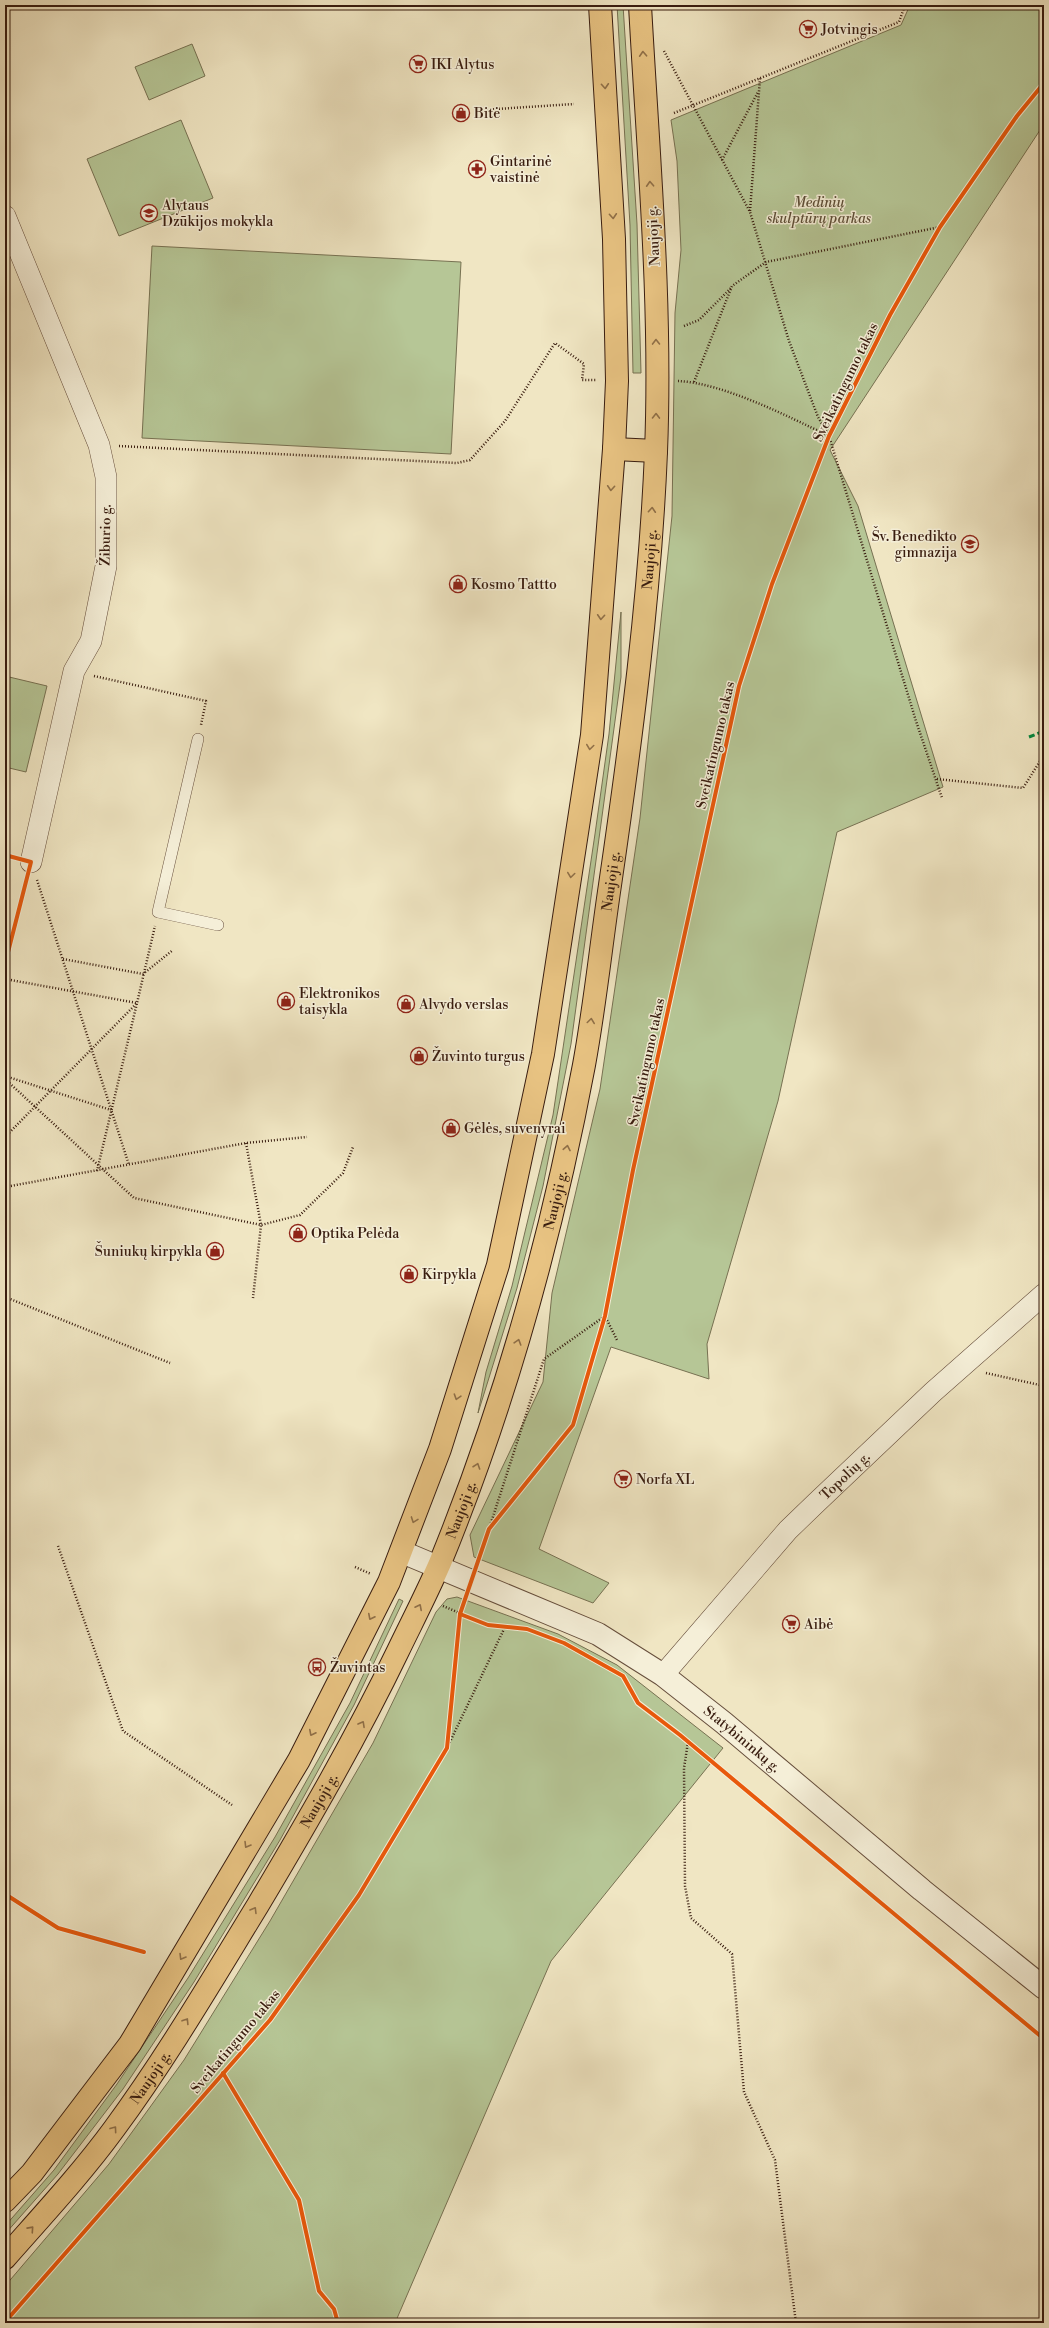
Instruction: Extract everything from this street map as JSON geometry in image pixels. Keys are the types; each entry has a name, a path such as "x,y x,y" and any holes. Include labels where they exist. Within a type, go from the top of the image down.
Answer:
{"main road":[{"path":"5,2201 32,2173 130,2044 299,1760 389,1582 402,1552 440,1449 498,1265 543,1054 592,735 614,449 617,380 614,246 600,5"},
{"name":"Naujoji g.","path":"5,2258 58,2198 112,2131 164,2057 309,1818 366,1716 438,1567 475,1472 538,1276 561,1182 585,1058 638,681 656,452 657,381 655,271 640,5"},
{"path":"614,449 656,452"}],"street":[{"name":"Žiburio g.","path":"5,216 99,445 106,477 106,566 91,641 74,671 31,862"},
{"name":"Topolių g.","path":"663,1675 788,1530 962,1366 1044,1294"},
{"name":"Statybininkų g.","path":"402,1552 598,1634 663,1675 724,1723 922,1890 1044,1988"}],"lane":[{"path":"198,739 158,912 218,925"}],"path":[{"path":"674,113 899,22 905,5"},
{"path":"662,47 750,212 789,341 818,417 829,436 916,721 937,779 942,798"},
{"path":"750,212 760,78"},
{"path":"722,160 759,89"},
{"path":"481,110 574,104"},
{"path":"936,234 944,220"},
{"path":"684,326 699,320 732,286 766,262 940,227"},
{"path":"694,382 732,286"},
{"path":"99,445 457,463 470,460 505,421 555,342 584,364 582,380 617,380"},
{"path":"657,381 694,382 765,406 829,436"},
{"path":"74,671 206,701 198,739"},
{"path":"937,779 1023,788 1044,755"},
{"path":"31,862 129,1166"},
{"path":"96,1171 158,912"},
{"path":"63,959 143,974 173,950"},
{"path":"5,979 137,1003"},
{"path":"5,1137 137,1003"},
{"path":"5,1076 111,1111"},
{"path":"5,1079 134,1198 261,1225 300,1215 343,1173 353,1147"},
{"path":"5,1187 129,1166 246,1143 307,1137"},
{"path":"246,1143 261,1225 253,1298"},
{"path":"5,1297 170,1363"},
{"path":"603,1324 606,1308"},
{"path":"605,1316 617,1340"},
{"path":"489,1529 544,1360 605,1316"},
{"path":"962,1366 1044,1386"},
{"path":"58,1546 123,1731 232,1805"},
{"path":"460,1614 488,1625 527,1629 549,1638"},
{"path":"443,1755 505,1627"},
{"path":"564,1643 623,1676 638,1703 688,1742 1044,2039"},
{"path":"688,1742 684,1776 685,1886 691,1918 732,1954 744,2092 775,2160 796,2323"}],"green space":[{"path":"617,5 623,5 637,224 641,373 633,373 630,225"},
{"name":"Medinių skulptūrų parkas","path":"910,5 1044,5 1044,124 830,450 858,506 943,787 837,832 778,1101 707,1344 709,1379 611,1347 539,1549 609,1583 593,1603 474,1557 470,1535 543,1382 552,1293 600,1089 640,818 672,516 675,313 681,250 677,161 671,120 901,25"},
{"path":"192,44 205,76 149,100 135,67"},
{"path":"181,120 213,198 119,236 87,159"},
{"path":"152,246 461,262 451,454 142,438"},
{"path":"621,612 621,677 571,1044 543,1186 517,1288 478,1413 486,1372 512,1286 553,1115 609,734"},
{"path":"5,676 47,686 26,772 5,767"},
{"path":"457,1597 558,1634 617,1665 723,1748 551,1961 395,2323 5,2323 5,2286 109,2164 184,2060 270,1921 373,1743 436,1612 447,1599"},
{"path":"399,1599 403,1601 354,1705 280,1840 194,1982 123,2089 58,2174 5,2234 5,2226 54,2170 117,2084 188,1978 275,1837 350,1703"}],"marked path":[{"path":"1029,737 1044,731"}],"cycle path":[{"name":"Sveikatingumo takas","path":"5,2322 270,2020 359,1895 447,1748 460,1614 489,1529 573,1425 605,1316 633,1170 739,686 772,584 829,436 890,315 940,227 1017,116 1044,83"},
{"path":"5,855 31,862 5,964"},
{"path":"460,1614 488,1625 527,1629 564,1643 623,1676 638,1703 680,1735 1044,2039"},
{"path":"5,1894 58,1928 144,1952"},
{"name":"Sveikatingumo takas","path":"223,2073 299,2200 319,2291 334,2309 338,2323"}],"place":[{"name":"Jotvingis","path":"808,29"},
{"name":"IKI Alytus","path":"418,64"},
{"name":"Bitė","path":"461,113"},
{"name":"Gintarinė vaistinė","path":"477,169"},
{"name":"Alytaus Dzūkijos mokykla","path":"149,213"},
{"name":"Šv. Benedikto gimnazija","path":"970,544"},
{"name":"Kosmo Tattto","path":"458,584"},
{"name":"Elektronikos taisykla","path":"286,1001"},
{"name":"Alvydo verslas","path":"406,1004"},
{"name":"Žuvinto turgus","path":"419,1056"},
{"name":"Gėlės, suvenyrai","path":"451,1128"},
{"name":"Optika Pelėda","path":"298,1233"},
{"name":"Šuniukų kirpykla","path":"215,1251"},
{"name":"Kirpykla","path":"409,1274"},
{"name":"Norfa XL","path":"623,1479"},
{"name":"Aibė","path":"791,1624"},
{"name":"Žuvintas","path":"317,1667"}]}
